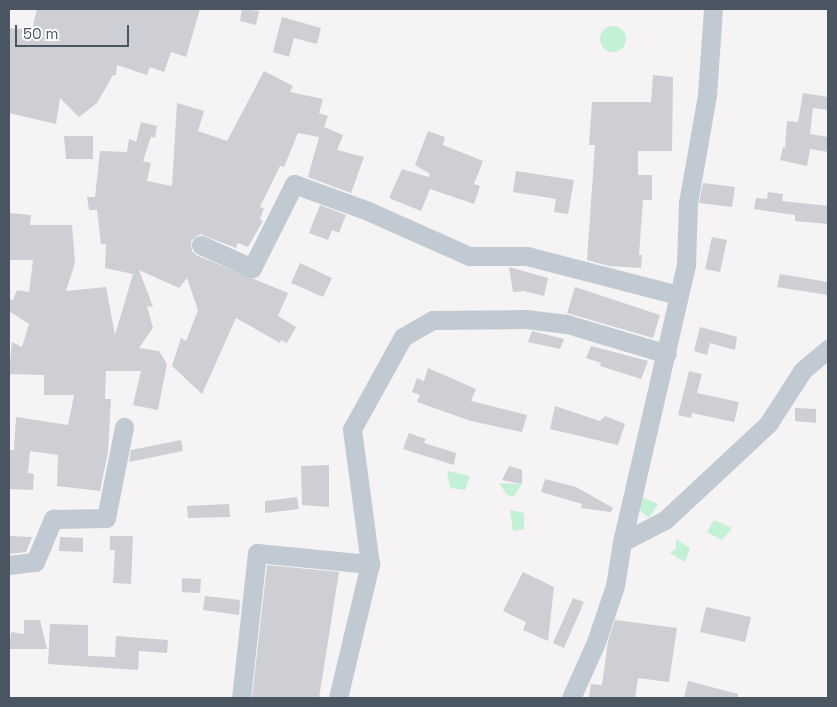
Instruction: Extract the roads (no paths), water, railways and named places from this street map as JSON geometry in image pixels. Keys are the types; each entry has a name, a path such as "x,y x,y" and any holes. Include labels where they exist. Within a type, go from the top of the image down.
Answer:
{"street":[{"path":"571,698 596,642 615,586 622,542 667,354 678,295 686,265 688,203 707,95 713,9"},
{"path":"201,245 252,268 294,184 368,211 470,256 527,256 678,295"},
{"path":"338,698 370,564 357,449 352,429 403,337 433,320 526,319 567,324 667,354"},
{"path":"622,542 665,520 768,424 803,370 828,349"},
{"path":"9,565 34,562 53,519 106,518 124,427"},
{"path":"241,698 257,553 370,564"}]}
